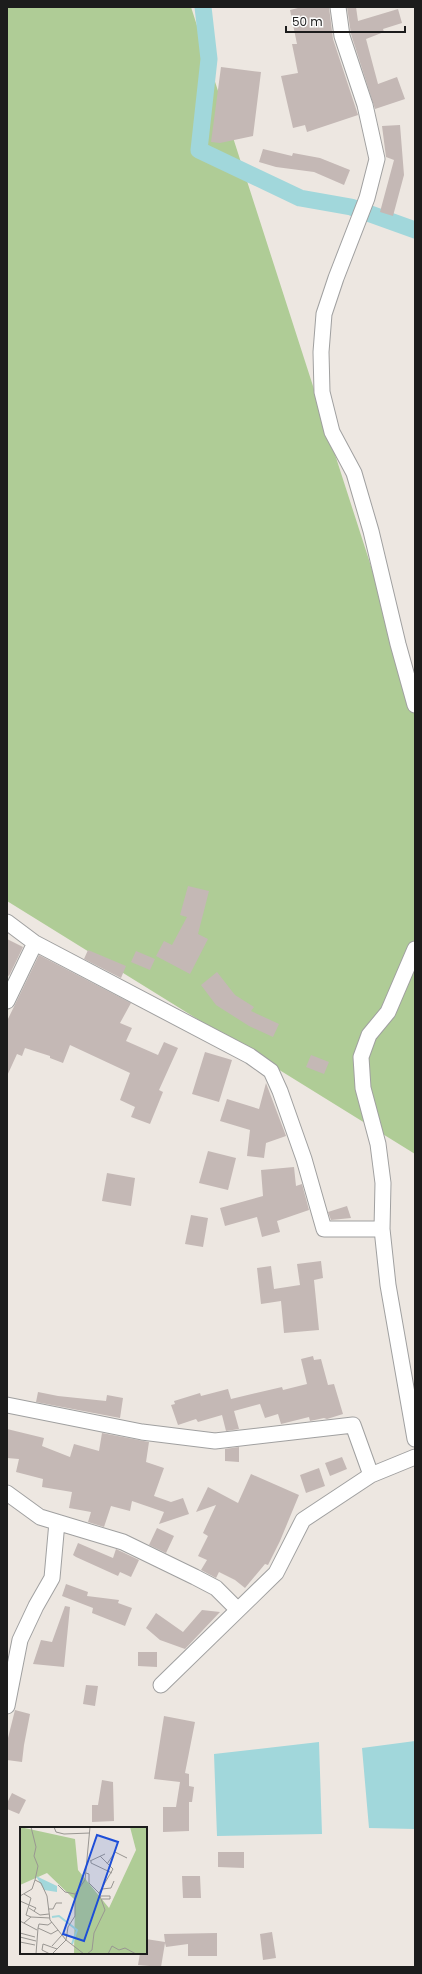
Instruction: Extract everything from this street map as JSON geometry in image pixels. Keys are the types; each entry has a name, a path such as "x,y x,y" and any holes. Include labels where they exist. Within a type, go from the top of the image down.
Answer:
{"street":[{"path":"338,7 342,36 365,105 377,159 367,198 336,278 324,314 321,352 322,392 332,432 354,473 372,532 398,644 415,705"},
{"path":"7,922 35,944 250,1056 270,1071 280,1091 304,1159 324,1230 382,1229"},
{"path":"7,1001 35,944"},
{"path":"415,950 388,1012 369,1036 361,1057 363,1088 379,1152 383,1183 382,1229 388,1285 415,1439"},
{"path":"7,1406 142,1432 215,1441 353,1425 371,1475"},
{"path":"161,1685 276,1573 303,1520 371,1475 415,1457"},
{"path":"7,1493 40,1517 123,1542 216,1588 238,1610"},
{"path":"7,1706 20,1640 36,1606 52,1578 57,1522"}],"green space":[{"path":"7,7 191,7 406,675 415,679 415,1154 7,901"}],"water":[{"path":"415,1741 415,1829 369,1828 362,1748"},
{"path":"319,1742 322,1834 217,1836 214,1754"}],"building":[{"path":"302,7 329,7 333,39 358,115 307,132 305,125 293,128 281,76 298,73 292,44 297,44 290,10"},
{"path":"347,7 356,7 358,21 398,9 402,23 383,29 384,32 366,39 378,84 397,77 405,99 375,109 351,34"},
{"path":"221,67 261,72 253,136 220,143 211,142"},
{"path":"400,125 404,175 393,216 380,212 394,160 386,157 382,126"},
{"path":"263,149 292,156 293,153 320,158 350,170 344,185 314,172 276,167 259,162"},
{"path":"188,886 209,891 198,934 208,939 190,974 156,956 164,941 172,945 187,917 180,915"},
{"path":"7,939 23,947 9,976 7,975"},
{"path":"88,950 126,966 121,978 84,959"},
{"path":"136,951 155,959 150,970 131,962"},
{"path":"39,955 131,1003 120,1023 132,1028 126,1041 158,1055 164,1042 178,1048 159,1090 163,1092 150,1124 131,1117 135,1107 120,1100 130,1073 70,1045 63,1063 50,1058 50,1056 25,1048 22,1056 17,1054 7,1076 7,1021"},
{"path":"217,972 235,995 254,1007 251,1011 279,1024 273,1037 249,1026 216,1005 201,985"},
{"path":"205,1052 232,1060 219,1102 192,1094"},
{"path":"311,1055 329,1062 324,1074 306,1067"},
{"path":"266,1083 286,1136 266,1143 264,1158 247,1156 250,1130 220,1121 227,1099 259,1109"},
{"path":"208,1151 236,1158 228,1190 199,1183"},
{"path":"294,1167 296,1186 302,1184 309,1210 277,1221 280,1232 262,1237 257,1217 225,1226 220,1208 263,1196 261,1170"},
{"path":"107,1173 135,1178 131,1206 102,1201"},
{"path":"347,1206 351,1218 331,1220 328,1212"},
{"path":"191,1215 208,1218 203,1247 185,1244"},
{"path":"321,1261 323,1278 314,1280 319,1330 284,1333 281,1301 261,1304 257,1268 271,1266 274,1289 300,1285 297,1264"},
{"path":"313,1356 314,1360 321,1359 328,1385 334,1384 343,1414 327,1419 324,1418 310,1421 309,1417 281,1424 278,1414 265,1418 260,1404 234,1411 239,1429 226,1431 222,1415 198,1422 196,1419 178,1425 171,1405 175,1404 174,1401 200,1393 201,1396 228,1389 231,1399 282,1387 283,1390 307,1384 301,1359"},
{"path":"38,1392 58,1396 106,1401 107,1395 123,1398 120,1418 36,1402"},
{"path":"7,1429 44,1438 42,1446 70,1457 74,1444 99,1451 102,1433 149,1442 146,1462 164,1468 154,1496 171,1502 183,1498 189,1514 159,1524 164,1512 132,1501 130,1511 111,1506 104,1527 88,1522 91,1512 69,1508 72,1492 42,1487 43,1479 16,1472 19,1459 7,1458"},
{"path":"239,1447 239,1462 225,1461 225,1449"},
{"path":"342,1457 347,1469 330,1476 325,1463"},
{"path":"319,1468 325,1486 306,1493 300,1475"},
{"path":"251,1474 299,1495 280,1541 268,1565 265,1564 245,1588 235,1580 219,1572 216,1578 201,1570 207,1560 198,1556 208,1536 203,1533 216,1505 196,1512 208,1487 238,1503"},
{"path":"157,1528 174,1536 166,1553 149,1545"},
{"path":"78,1543 113,1558 116,1549 139,1560 131,1577 120,1572 118,1576 73,1555"},
{"path":"66,1584 88,1592 87,1596 119,1600 118,1603 132,1608 125,1626 92,1613 93,1608 62,1596"},
{"path":"65,1606 70,1607 64,1667 33,1664 41,1640 52,1642"},
{"path":"202,1610 220,1612 185,1649 160,1640 146,1628 156,1613 183,1632"},
{"path":"138,1652 157,1652 157,1667 138,1666"},
{"path":"86,1685 98,1686 95,1706 83,1704"},
{"path":"15,1710 30,1714 22,1762 7,1760 7,1742"},
{"path":"164,1716 195,1722 185,1773 189,1774 189,1786 194,1787 192,1802 189,1802 189,1831 163,1832 163,1807 176,1807 180,1782 154,1779"},
{"path":"102,1780 113,1782 114,1821 92,1822 92,1805 98,1805"},
{"path":"12,1793 26,1800 19,1814 7,1809 7,1803"},
{"path":"218,1852 244,1852 244,1868 218,1867"},
{"path":"182,1876 200,1876 201,1898 183,1898"},
{"path":"272,1932 276,1958 263,1960 260,1934"},
{"path":"217,1933 217,1956 188,1956 188,1944 166,1947 165,1943 161,1967 138,1965 140,1954 147,1954 147,1939 165,1942 164,1934"}],"waterway":[{"path":"203,7 209,59 199,150 300,198 351,207 415,230"}]}
